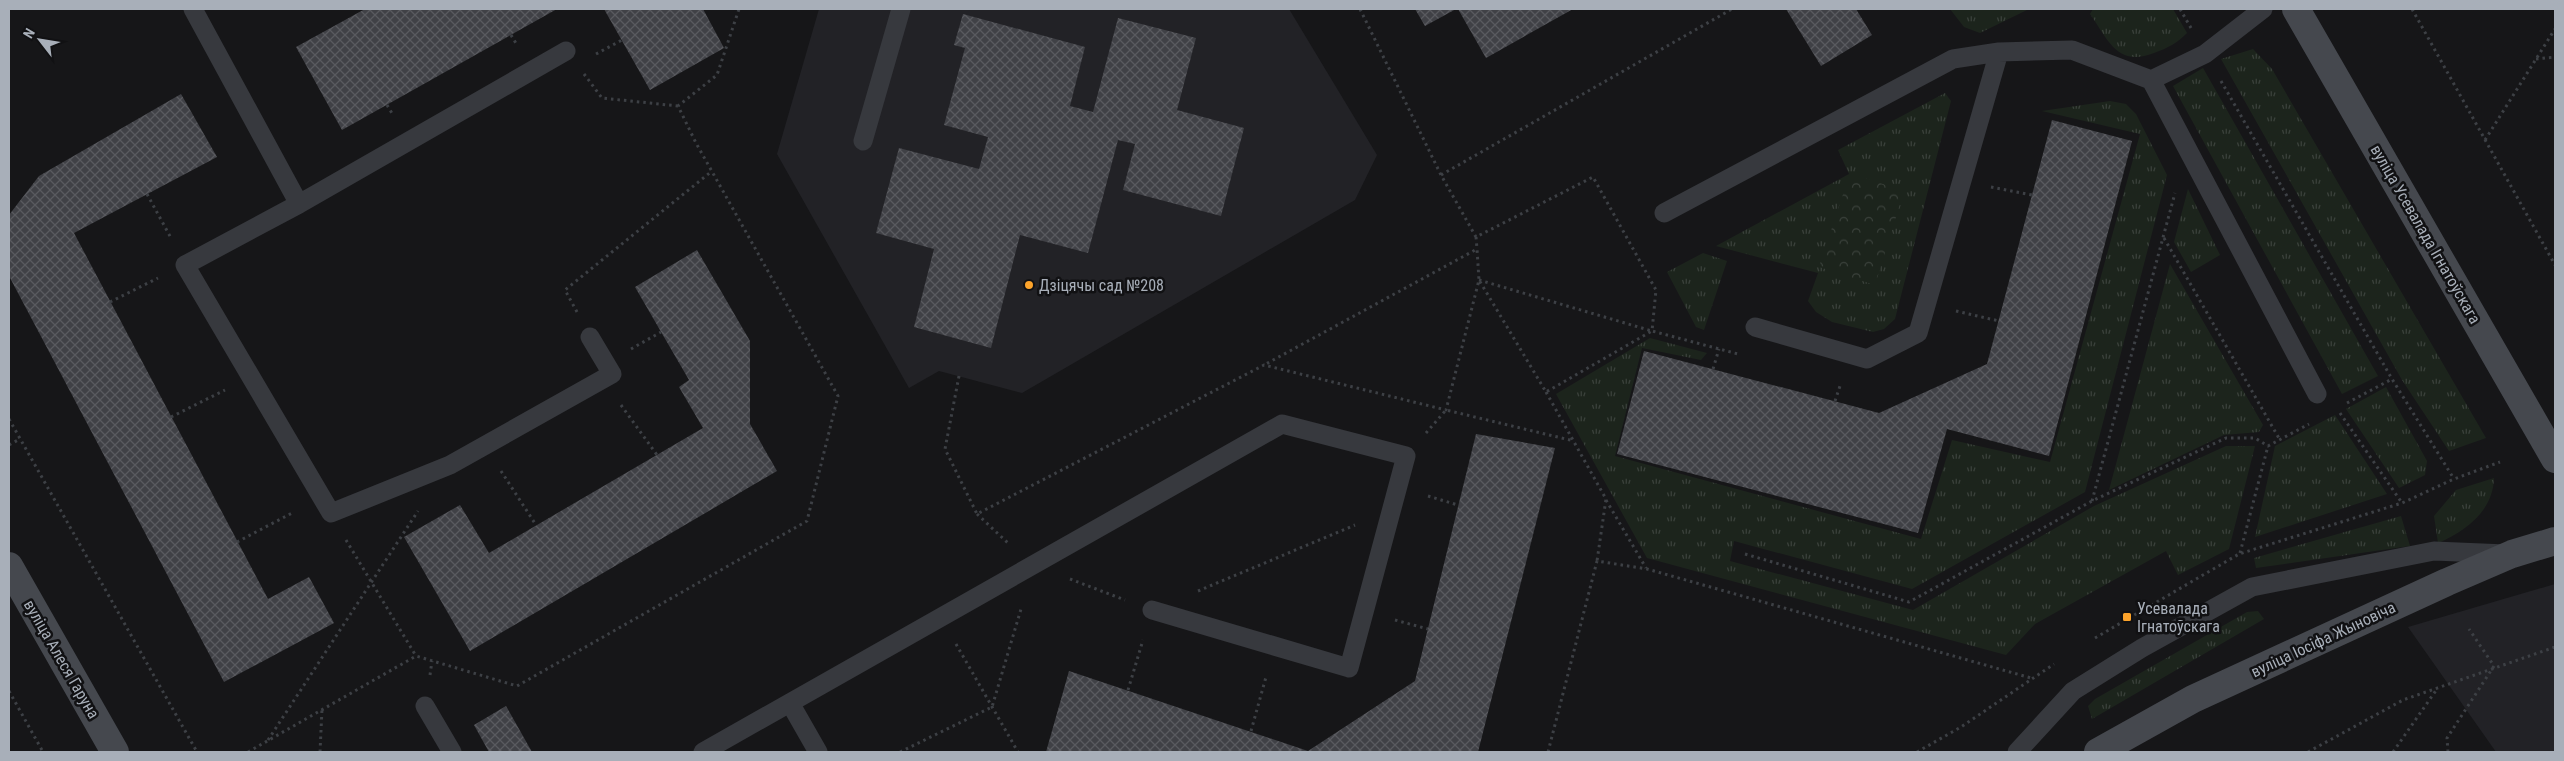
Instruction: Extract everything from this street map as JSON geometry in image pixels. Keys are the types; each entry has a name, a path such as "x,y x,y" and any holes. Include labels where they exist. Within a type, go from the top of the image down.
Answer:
{"street":[{"name":"вуліца Усевалада Ігнатоўскага","path":"2296,9 2555,459"},
{"name":"вуліца Іосіфа Жыновіча","path":"2098,752 2193,699 2512,554 2555,541"},
{"name":"вуліца Алеся Гаруна","path":"9,566 116,752"}],"lane":[{"path":"193,9 299,204"},
{"path":"863,141 901,9"},
{"path":"2151,80 2205,54 2263,9"},
{"path":"1664,213 1953,59 1999,52 2072,50 2151,80 2317,394"},
{"path":"1755,327 1867,359 1918,333 1999,52"},
{"path":"571,58 185,265 326,506 450,465 612,374 590,337"},
{"path":"703,752 1282,424 1406,456 1349,668 1152,610"},
{"path":"2017,752 2073,691 2142,648 2252,587 2434,551 2512,554"},
{"path":"790,703 818,752"},
{"path":"425,706 452,752"}],"path":[{"path":"622,40 571,58 602,98 678,106 717,75 738,9"},
{"path":"1360,9 1441,175 1476,236 1479,280 1647,568"},
{"path":"1441,175 1732,9"},
{"path":"2180,9 2392,380 2454,479"},
{"path":"2412,9 2555,265"},
{"path":"2485,140 2555,29"},
{"path":"2536,59 2555,57"},
{"path":"238,542 326,506 416,656 517,686 807,521 838,396 712,171 678,106"},
{"path":"590,337 565,290 712,171"},
{"path":"1476,236 1593,177 1656,290 1652,331"},
{"path":"1989,187 2032,195"},
{"path":"2092,501 2176,191"},
{"path":"110,302 185,265 147,194"},
{"path":"2163,238 2280,440"},
{"path":"1264,366 1477,249"},
{"path":"1479,280 1652,331"},
{"path":"1948,309 1999,321"},
{"path":"1546,392 1652,331"},
{"path":"1713,369 1719,349"},
{"path":"959,376 946,449 966,489"},
{"path":"172,417 251,377"},
{"path":"603,379 657,456"},
{"path":"2345,405 2392,380"},
{"path":"1835,401 1841,383"},
{"path":"2337,409 2402,503"},
{"path":"1446,410 1574,441"},
{"path":"9,419 197,752"},
{"path":"2312,422 2268,446 2240,554 2402,503 2454,479 2500,462"},
{"path":"1744,554 1909,602 2092,501 2226,438 2255,438 2268,446"},
{"path":"9,445 20,439"},
{"path":"484,445 536,525"},
{"path":"268,740 450,465"},
{"path":"1548,752 1598,561 1606,500"},
{"path":"977,514 1033,566 1152,610 1391,510"},
{"path":"1598,561 1647,568 2031,679 1961,727 1917,752"},
{"path":"900,752 992,707 1033,566"},
{"path":"1128,690 1152,610"},
{"path":"942,618 1018,752"},
{"path":"2468,629 2494,666"},
{"path":"1251,731 1275,646"},
{"path":"2308,752 2403,700 2494,666 2555,647"},
{"path":"248,752 416,656"},
{"path":"2448,752 2447,738 2494,666"},
{"path":"2393,752 2438,688"},
{"path":"9,691 43,752"},
{"path":"320,752 322,709"}],"shaded area":[{"name":"Дзіцячы сад №208","path":"819,9 1289,9 1377,155 1355,200 1022,393 939,371 909,388 777,154"},
{"path":"2555,584 2555,752 2496,752 2408,627"}],"green space":[{"path":"1950,9 2029,9 1980,33 1964,27"},
{"path":"2093,9 2173,9 2187,33 2164,49 2154,53 2131,57 2122,54 2109,42 2090,14"},
{"path":"2253,49 2272,69 2486,438 2449,451 2402,380 2221,59"},
{"path":"2203,68 2378,376 2342,394 2173,86"},
{"path":"1945,93 1951,101 1895,319 1884,329 1873,332 1832,322 1816,312 1808,301 1818,273 1716,246 1849,174 1838,150"},
{"path":"2110,101 2126,104 2136,114 2167,175 2085,492 1912,589 1734,541 1730,561 1913,610 2094,506 2226,446 2255,446 2229,549 2178,575 2166,551 2035,624 2006,655 1647,558 1556,394 1650,338 1707,353 1701,360 1642,348 1615,456 1921,539 1952,440 2050,462 2140,134 2042,111"},
{"path":"1850,173 1904,191 1875,285 1819,267"},
{"path":"2188,189 2220,255 2191,272 2174,242"},
{"path":"1703,253 1727,261 1704,330 1696,327 1667,272"},
{"path":"2170,264 2263,425 2259,432 2224,435 2109,490"},
{"path":"2386,387 2427,461 2425,475 2399,488 2346,409"},
{"path":"2335,415 2387,494 2255,537 2275,446"},
{"path":"2494,478 2489,500 2483,510 2468,526 2438,543 2434,516 2456,490"},
{"path":"2401,516 2410,546 2256,568 2254,558"},
{"path":"2258,611 2264,619 2092,719 2088,706 2095,699 2247,612"}],"building":[{"path":"365,9 557,9 342,130 296,47"},
{"path":"604,9 703,9 724,48 650,90"},
{"path":"1415,9 1456,9 1425,26"},
{"path":"1458,9 1573,9 1486,58"},
{"path":"1786,9 1856,9 1872,35 1821,66"},
{"path":"963,14 1085,47 1070,106 1093,112 1118,18 1196,38 1177,110 1244,128 1221,216 1123,190 1135,144 1118,140 1088,253 1020,235 991,348 914,327 934,249 876,233 899,148 979,169 988,137 944,125 965,48 954,45"},
{"path":"181,94 217,157 74,233 268,599 309,577 334,623 224,682 9,276 9,215 39,176"},
{"path":"2052,120 2132,141 2049,456 1947,429 1918,533 1617,454 1644,351 1879,413 1987,364"},
{"path":"697,250 750,341 750,424 777,471 470,651 404,537 460,505 489,553 703,428 679,387 689,380 635,287"},
{"path":"1476,434 1555,448 1478,752 1046,752 1069,671 1308,751 1415,681"},
{"path":"506,706 532,752 489,752 474,725"}],"place":[{"name":"Дзіцячы сад №208","path":"1029,285"},
{"name":"Усевалада Ігнатоўскага","path":"2127,617"}]}
